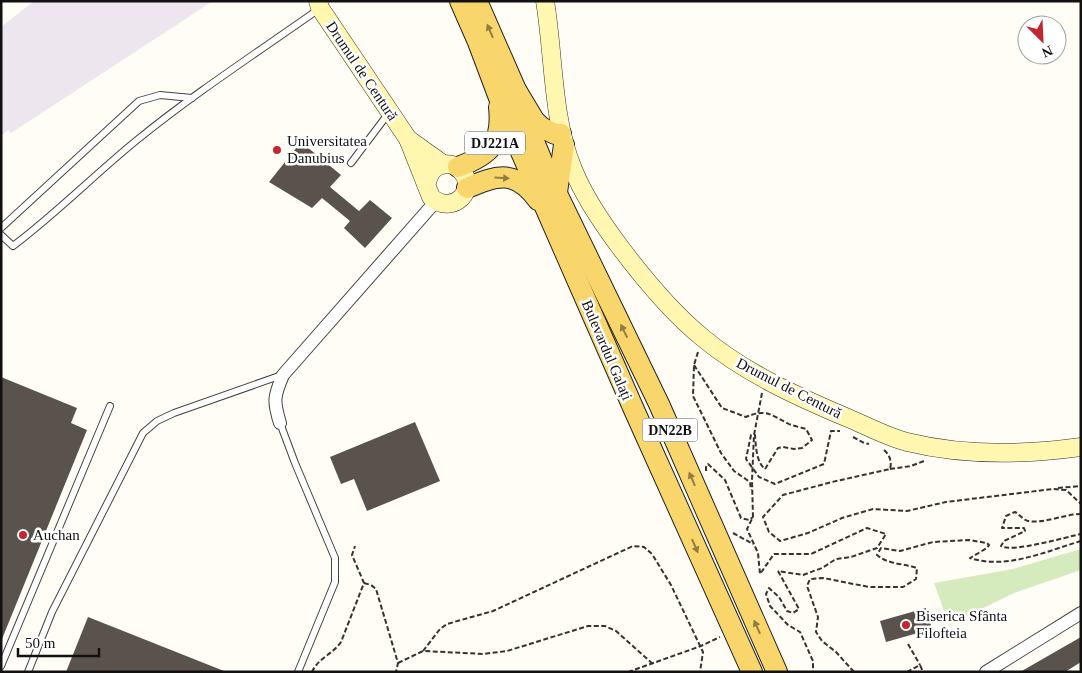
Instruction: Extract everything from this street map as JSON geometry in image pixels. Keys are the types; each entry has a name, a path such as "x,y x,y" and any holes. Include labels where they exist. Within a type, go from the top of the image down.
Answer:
{"main road":[{"name":"DN22B","path":"460,1 478,42 507,94"},
{"name":"DN22B","path":"477,1 507,94"},
{"path":"507,94 541,127 563,140 557,192"},
{"name":"Bulevardul Galați","path":"507,94 527,163 635,412 752,672"},
{"name":"Bulevardul Galați","path":"507,94 526,122 547,173 659,404 777,672"},
{"name":"DJ221A","path":"451,166 486,154 494,145 507,94"},
{"name":"DJ221A","path":"467,188 493,177 505,177 519,181 533,194 550,216"}],"street":[{"name":"Drumul de Centură","path":"319,5 408,139 428,191 436,201"},
{"name":"Drumul de Centură","path":"548,6 563,140 572,169 604,226 647,284 702,337 765,379 823,408 905,442 992,454 1081,447"},
{"name":"Drumul de Centură","path":"408,139 451,166"},
{"name":"DJ221A","path":"426,184 428,175 435,168 451,166 464,173 467,180 467,188 464,195 458,201 451,204 443,204 436,201"},
{"path":"280,423 274,405 275,393 283,375 436,201"},
{"path":"986,672 1081,614"}],"lane":[{"path":"1,235 13,246 42,224 137,140 319,5"},
{"path":"1,228 139,101 160,95 192,98"},
{"path":"352,163 390,112"},
{"path":"28,672 52,612 143,433 157,421 174,413 283,375"},
{"path":"1,666 110,406"},
{"path":"280,423 335,558 335,582 298,672"}],"path":[{"path":"702,337 694,365 693,396 700,414 721,454 734,471 750,482 752,494"},
{"path":"694,365 722,408 746,417 758,412 772,414 788,424 806,429 812,440 802,448 794,449 782,446 778,448 765,468 762,466 754,435"},
{"path":"765,379 754,435 752,468 753,516 747,529 758,553 760,574 774,554 812,554 867,528 886,534 876,548 851,558 836,559 822,568 803,575 778,571 799,609 793,613 787,611 780,597 768,588 766,594 770,606 788,624 800,632 812,661 812,672"},
{"path":"754,435 751,435 746,459 759,477 775,484 824,464 830,432 846,430"},
{"path":"849,434 864,443 871,444"},
{"path":"938,448 930,458 911,466 832,482 783,495 763,517 769,532 780,541 808,533 842,518 873,509 907,511 946,502 1081,486"},
{"path":"883,450 888,454 892,464 890,469"},
{"path":"706,475 708,464 725,480 741,518 749,520 753,516"},
{"path":"1055,489 1066,490 1081,504"},
{"path":"1081,514 1027,521 1014,512 1006,516 1002,528 1024,528 1025,531 1004,541 1001,546 1004,548 1024,546 1081,534"},
{"path":"730,531 754,544"},
{"path":"854,672 836,652 822,641 816,632 818,617 806,586 810,579 823,578 869,587 903,587 916,579 917,568 885,562 877,556 881,548 900,551 933,542 969,540 989,545 970,558 977,561 996,562 1022,559 1081,541"},
{"path":"312,672 319,661 337,648 341,642 364,583 352,556 355,546"},
{"path":"423,651 440,629 447,624 493,611 633,546 644,547 652,554 672,585 703,652 700,672"},
{"path":"364,583 372,585 376,589 398,662 397,671"},
{"path":"398,662 423,651 483,654 500,652 588,626 605,626 616,631 652,664"},
{"path":"628,672 701,646 734,631"},
{"path":"908,644 923,672"},
{"path":"907,672 920,665"}],"shaded area":[{"path":"34,1 213,1 11,133 8,130 1,136 1,27"}],"green space":[{"path":"1081,549 1081,570 1014,593 949,625 934,583 1013,569"}],"building":[{"path":"301,142 341,175 330,187 359,211 370,200 392,218 365,248 344,228 350,221 322,198 312,208 269,182"},
{"name":"Auchan","path":"1,377 77,408 71,423 87,430 2,639"},
{"path":"415,422 440,481 367,511 354,479 341,484 330,457"},
{"name":"Biserica Sfânta Filofteia","path":"926,608 932,629 886,642 880,621"},
{"path":"88,617 224,671 224,672 66,672"},
{"path":"1081,637 1081,662 1065,672 1020,672"}],"place":[{"name":"Universitatea Danubius","path":"277,150"},
{"name":"Auchan","path":"23,535"},
{"name":"Biserica Sfânta Filofteia","path":"906,625"}]}
